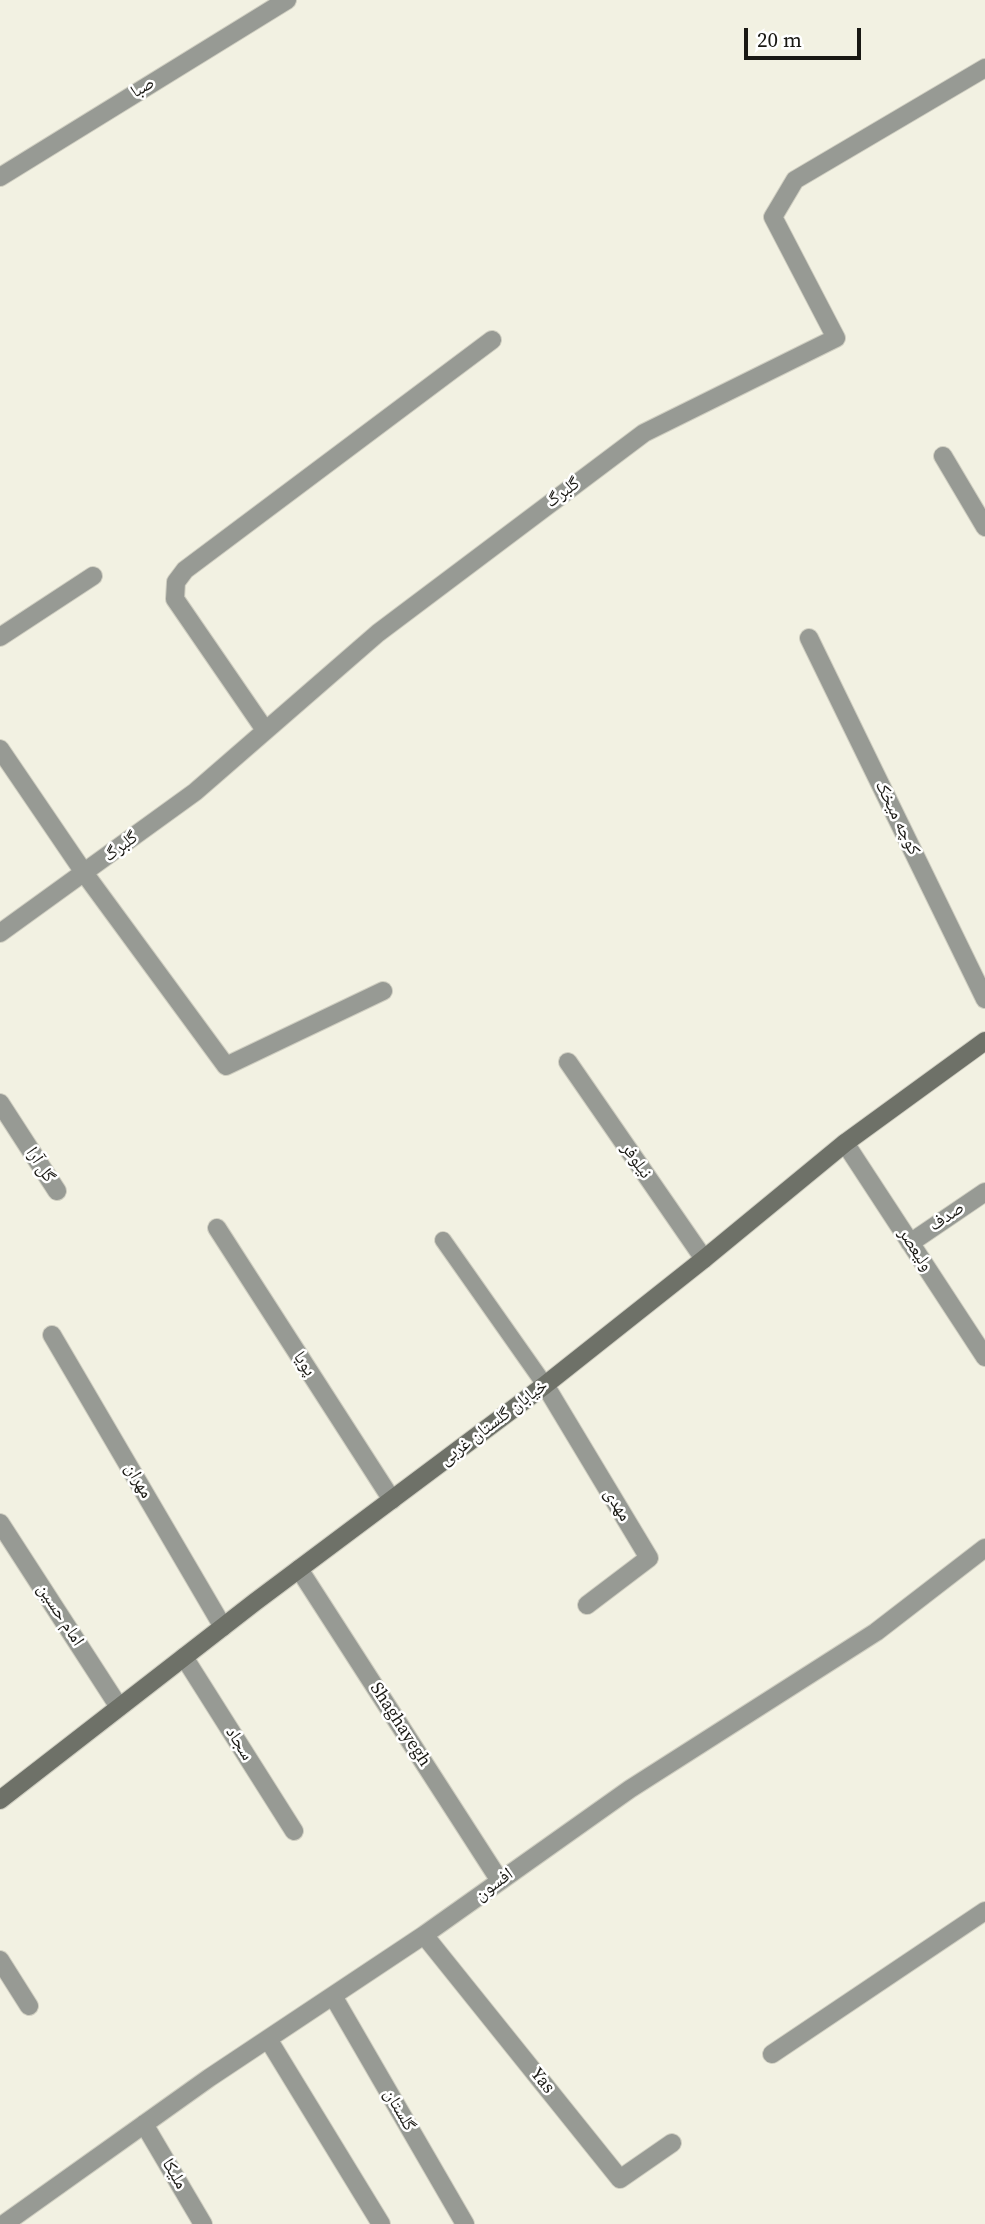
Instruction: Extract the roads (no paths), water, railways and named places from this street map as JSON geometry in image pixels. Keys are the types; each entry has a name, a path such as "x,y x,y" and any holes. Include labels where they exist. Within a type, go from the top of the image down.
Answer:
{"street":[{"name":"صبا","path":"0,177 287,0"},
{"name":"گلبرگ","path":"0,933 195,792 378,633 643,433 836,338 773,217 795,180 985,68"},
{"path":"265,730 175,599 176,582 185,570 492,340"},
{"path":"943,456 985,527"},
{"path":"0,636 93,576"},
{"name":"کوچه میخک","path":"808,638 985,999"},
{"path":"1,754 226,1066 383,991"},
{"name":"خیابان گلستان غربی","path":"0,1800 299,1569 545,1385 845,1143 985,1041"},
{"name":"نیلوفر","path":"568,1062 704,1259"},
{"name":"گل آرا","path":"0,1103 57,1191"},
{"name":"ولیعصر","path":"845,1143 985,1357"},
{"name":"صدف","path":"910,1242 985,1192"},
{"name":"پویا","path":"217,1228 392,1500"},
{"name":"مهران","path":"52,1335 223,1628"},
{"name":"مهدی","path":"545,1385 649,1558 587,1605"},
{"name":"امام حسین","path":"0,1523 119,1707"},
{"name":"افسون","path":"4,2224 268,2039 424,1935 630,1789 876,1632 985,1548"},
{"name":"Shaghayegh","path":"299,1569 500,1881"},
{"name":"سجاد","path":"184,1657 294,1831"},
{"path":"772,2054 985,1911"},
{"name":"Yas","path":"424,1935 620,2179 672,2143"},
{"path":"0,1959 29,2006"},
{"name":"گلستان","path":"333,1996 465,2224"},
{"path":"268,2039 381,2224"},
{"name":"ملیکا","path":"145,2124 203,2224"}],"lane":[{"path":"443,1240 545,1385"}]}
